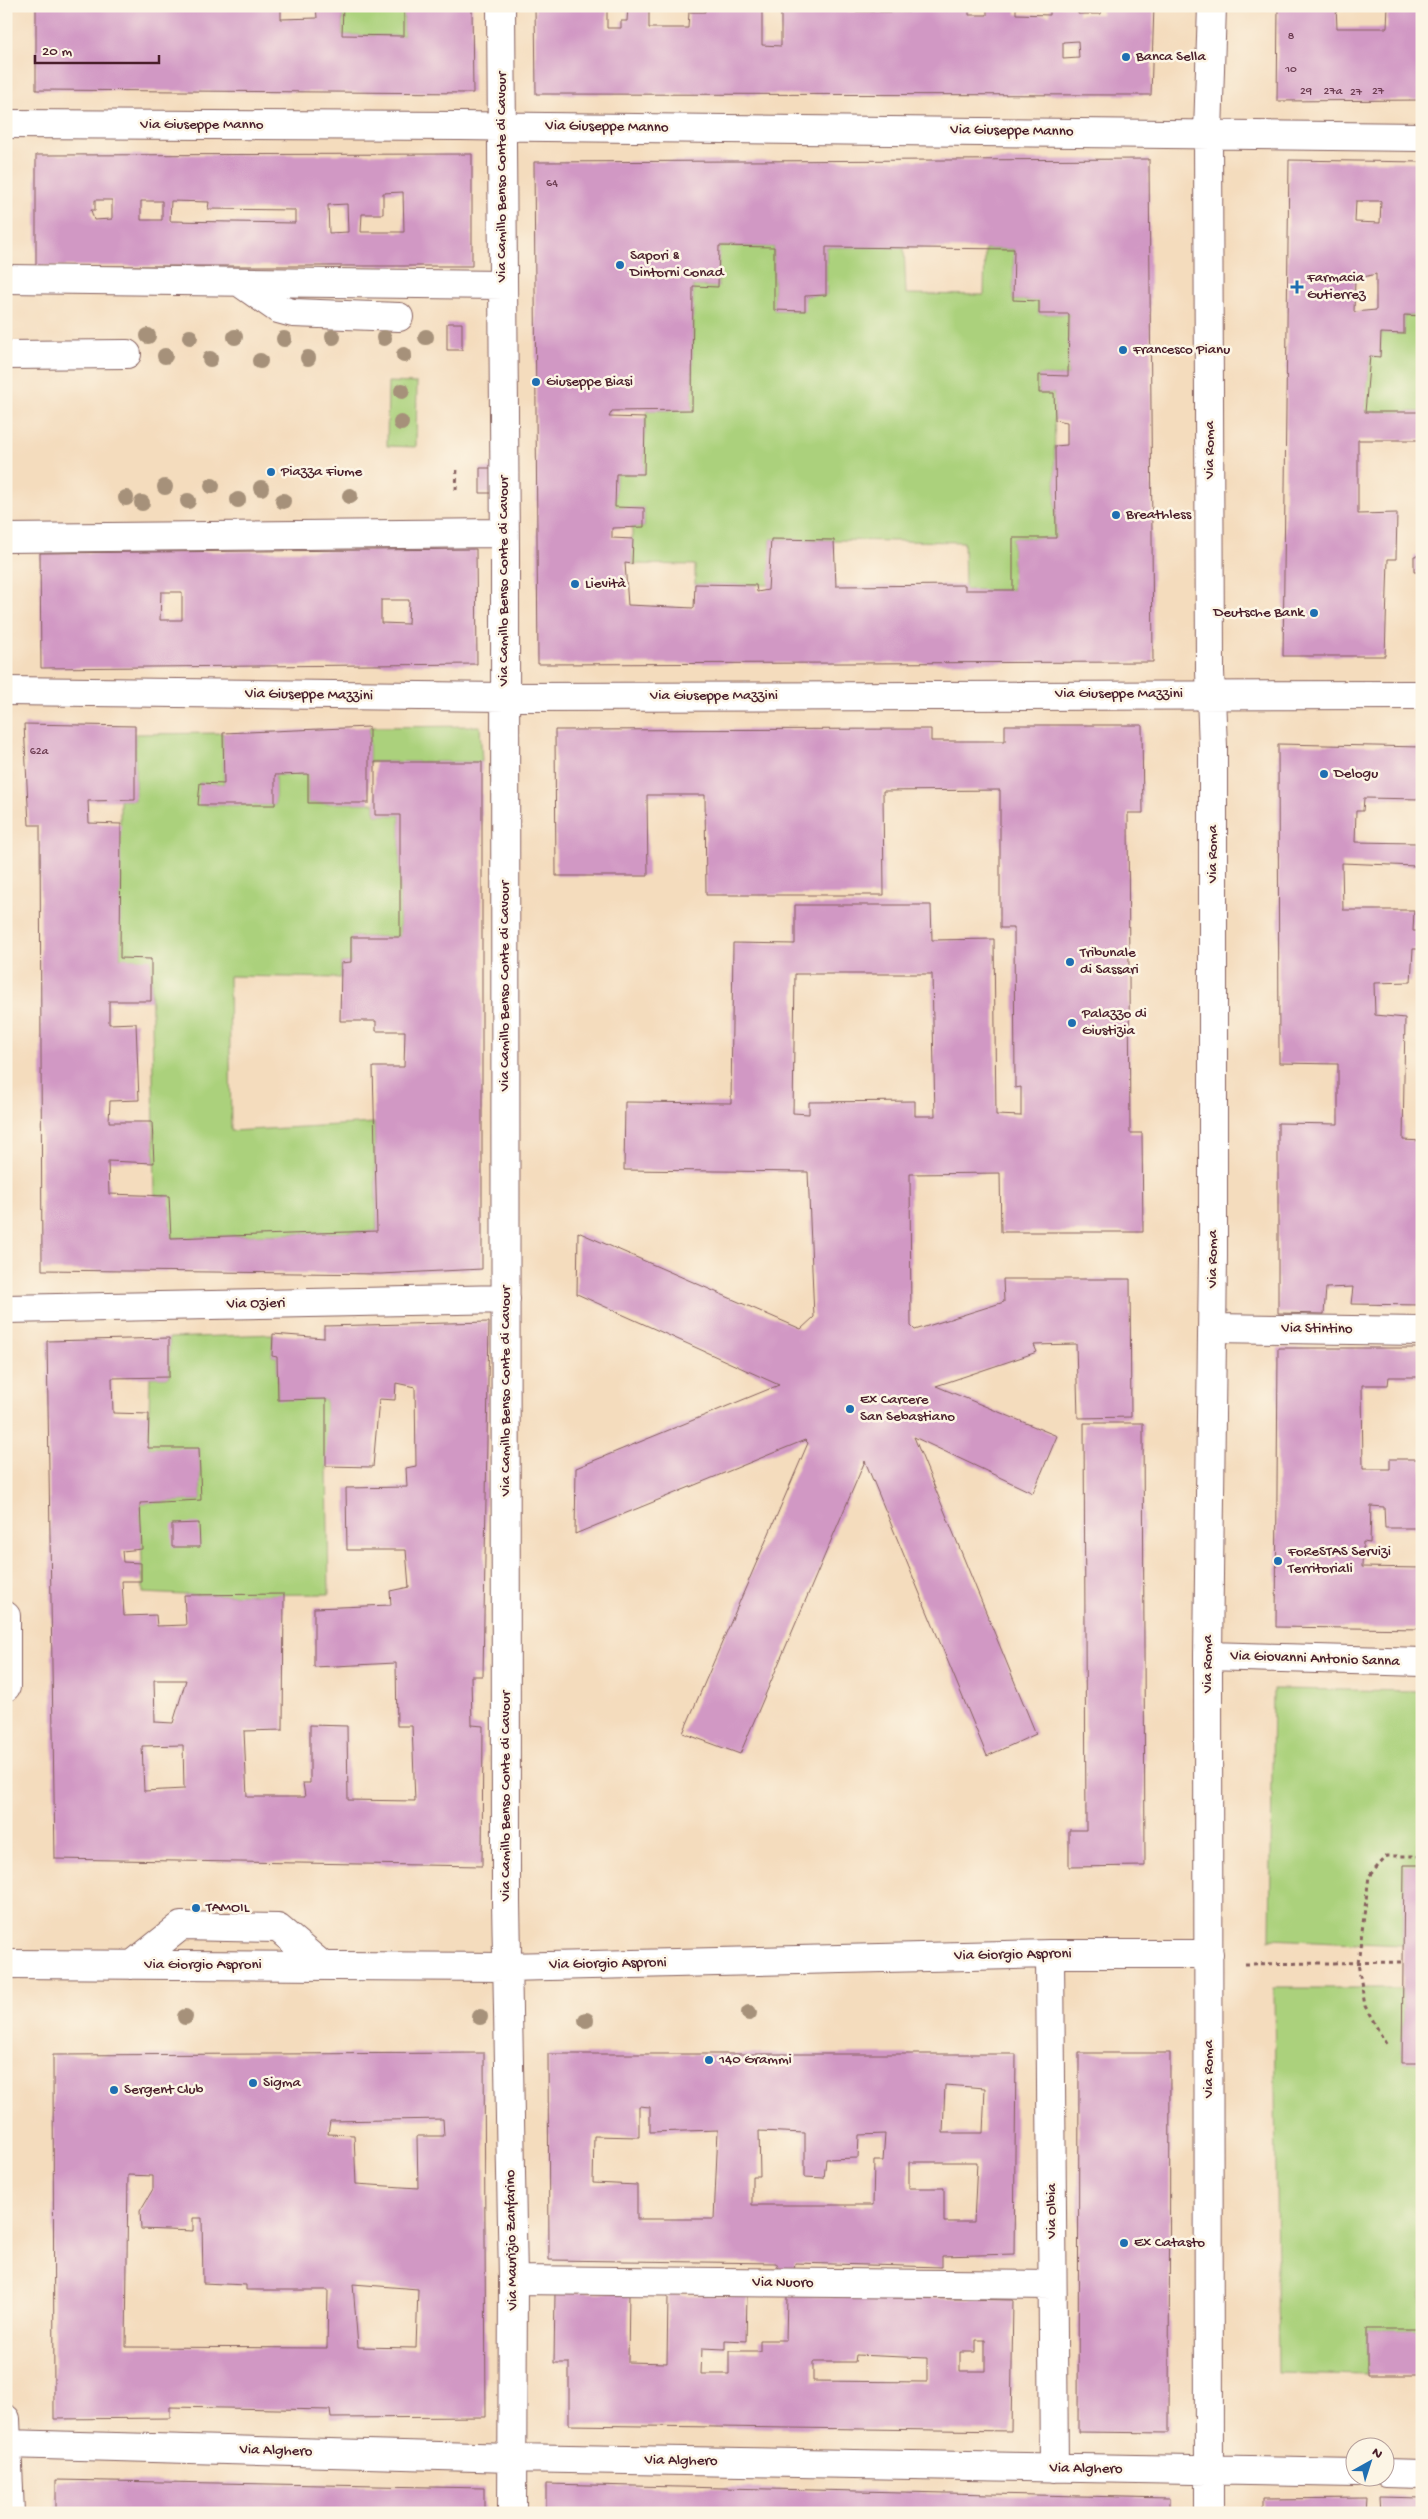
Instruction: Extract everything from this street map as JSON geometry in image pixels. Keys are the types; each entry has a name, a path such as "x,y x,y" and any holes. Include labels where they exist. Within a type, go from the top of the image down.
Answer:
{"street":[{"name":"Via Camillo Benso Conte di Cavour","path":"501,6 505,697 507,1967"},
{"name":"Via Roma","path":"1209,2513 1208,1656 1213,1328 1208,133 1212,6"},
{"name":"Via Giuseppe Manno","path":"6,124 502,126 1422,136"},
{"path":"6,279 503,285"},
{"path":"239,282 278,309 293,313 399,317"},
{"path":"6,355 128,354"},
{"path":"6,538 503,532"},
{"name":"Via Giuseppe Mazzini","path":"6,691 505,697 1422,695"},
{"name":"Via Ozieri","path":"6,1309 506,1299"},
{"name":"Via Stintino","path":"1213,1328 1422,1330"},
{"path":"6,1616 6,1688"},
{"name":"Via Giovanni Antonio Sanna","path":"1208,1656 1422,1662"},
{"path":"132,1965 181,1926 278,1928 323,1966"},
{"name":"Via Giorgio Asproni","path":"6,1964 507,1967 1050,1954 1209,1960"},
{"name":"Via Olbia","path":"1050,1954 1054,2468"},
{"name":"Via Maurizio Zanfarino","path":"507,1967 513,2280 512,2513"},
{"name":"Via Nuoro","path":"513,2280 1052,2286"},
{"path":"6,2419 10,2513"},
{"name":"Via Alghero","path":"6,2444 512,2458 1346,2473"},
{"path":"1396,2474 1422,2474"}],"path":[{"path":"456,490 457,467"},
{"path":"1386,2044 1365,2006 1358,1963 1369,1876 1388,1856 1422,1856"},
{"path":"1209,1960 1403,1962"}],"green space":[{"path":"343,6 404,6 404,36 342,35"},
{"path":"719,246 774,247 774,310 804,311 805,296 826,295 826,247 904,247 906,294 984,295 985,249 1014,249 1013,300 1039,301 1039,314 1069,314 1068,376 1039,375 1039,393 1054,393 1056,538 1013,538 1013,590 965,590 964,542 771,539 770,585 695,584 695,565 632,564 632,527 644,527 644,508 615,507 616,474 644,474 645,418 648,411 692,409 693,286 718,287"},
{"path":"1404,315 1422,316 1422,412 1365,412 1370,356 1380,356 1381,333 1404,334"},
{"path":"388,382 417,383 416,447 387,446"},
{"path":"480,726 482,762 369,762 369,727"},
{"path":"223,733 224,784 200,783 199,805 275,805 275,775 308,774 308,803 375,803 375,815 400,815 400,937 351,937 351,962 341,963 341,978 229,976 231,1131 374,1123 377,1231 171,1238 169,1196 155,1195 151,960 120,958 120,800 135,800 135,734"},
{"path":"273,1334 272,1356 277,1357 278,1399 326,1399 329,1594 184,1595 143,1593 140,1503 201,1500 199,1449 148,1448 150,1377 169,1377 169,1338"},
{"path":"1273,1689 1422,1691 1422,1865 1404,1866 1403,1945 1270,1939"},
{"path":"1274,1988 1403,1988 1402,2063 1422,2063 1422,2329 1367,2329 1367,2375 1278,2373"}],"building":[{"path":"36,6 281,6 281,19 317,18 316,6 343,6 342,35 404,36 404,6 472,6 473,93 36,90"},
{"path":"535,6 607,6 607,28 621,28 621,21 627,21 628,6 649,6 649,28 688,28 689,12 705,12 705,6 762,6 762,45 781,46 781,6 810,6 810,11 909,12 909,6 969,6 969,15 987,15 987,6 1016,6 1016,14 1050,15 1050,6 1079,6 1078,14 1101,14 1102,6 1154,6 1151,95 536,94","holes":["1078,41 1079,58 1063,59 1063,42"]},
{"path":"1278,6 1336,6 1337,28 1387,28 1388,6 1421,6 1422,100 1277,101"},
{"path":"472,154 472,266 36,266 36,155","holes":["403,192 404,232 361,232 362,214 383,214 383,193","95,200 112,200 112,219 94,220 91,210 95,210","141,201 162,201 162,220 141,220","171,201 209,202 208,209 295,210 295,223 170,221","347,204 348,232 329,233 328,205"]},
{"path":"1149,159 1153,662 538,664 534,162","holes":["719,246 774,247 774,310 805,311 805,296 826,295 826,247 1014,249 1013,300 1039,301 1039,314 1069,314 1068,376 1039,375 1039,393 1054,393 1055,420 1067,422 1067,445 1055,446 1056,538 1013,538 1013,590 965,590 965,585 836,586 834,540 771,539 768,590 757,592 756,585 695,584 694,608 628,605 625,563 632,564 633,539 612,538 612,528 644,527 644,508 615,507 616,474 644,474 645,418 609,417 612,411 692,410 693,286 718,287"]},
{"path":"1289,160 1422,162 1422,316 1404,315 1404,334 1381,333 1380,357 1370,356 1365,412 1422,412 1422,440 1358,440 1358,514 1397,513 1396,559 1388,559 1385,656 1283,656","holes":["1356,201 1381,201 1380,223 1355,222","1376,274 1376,310 1354,312 1355,279"]},
{"path":"447,323 462,323 462,350 447,350"},
{"path":"480,468 493,468 493,493 480,493"},
{"path":"476,549 477,664 41,668 40,553","holes":["161,592 182,592 182,620 160,620","381,600 409,600 408,624 381,623"]},
{"path":"1422,555 1422,572 1414,572 1414,556"},
{"path":"24,724 135,726 135,800 88,801 89,823 121,824 120,958 151,959 151,1001 109,1001 109,1024 136,1023 139,1100 110,1101 109,1122 152,1122 154,1163 108,1161 109,1194 169,1196 171,1238 377,1231 373,1067 404,1067 405,1031 376,1031 376,1021 340,1021 341,963 351,962 351,937 400,937 400,815 375,815 375,762 482,762 482,1269 381,1274 42,1270 40,825 29,825"},
{"path":"1005,725 1142,725 1143,813 1128,813 1130,1133 1142,1133 1143,1232 1001,1232 1000,1173 910,1174 911,1326 915,1330 1004,1302 1003,1279 1130,1279 1131,1417 1078,1418 1076,1344 1034,1345 1037,1352 936,1386 1057,1436 1033,1493 914,1437 1036,1734 987,1756 865,1461 740,1754 683,1733 808,1443 805,1440 575,1534 576,1468 779,1385 577,1294 578,1232 801,1329 814,1317 808,1172 624,1170 625,1102 731,1103 733,943 795,944 795,905 931,905 932,940 994,939 996,1115 1021,1116 1021,1087 1015,1088 1014,928 1000,928 1000,790 883,791 884,895 706,895 705,795 647,795 648,876 556,876 555,730 931,729 931,741 1005,741","holes":["795,974 932,974 935,1116 915,1116 915,1101 809,1102 809,1114 793,1113"]},
{"path":"369,727 369,803 308,803 308,774 275,775 275,805 198,805 200,783 224,784 223,733"},
{"path":"1278,744 1422,747 1422,799 1364,798 1363,811 1356,811 1355,842 1416,843 1416,866 1342,863 1343,910 1414,910 1413,931 1422,931 1422,949 1413,949 1411,982 1374,983 1375,1015 1405,1018 1403,1140 1422,1141 1422,1305 1351,1304 1353,1287 1326,1288 1324,1314 1278,1313 1278,1123 1338,1124 1338,1064 1279,1063"},
{"path":"489,1322 483,1676 471,1676 472,1725 483,1726 482,1866 55,1859 47,1341 169,1338 169,1377 112,1378 113,1413 149,1414 148,1448 199,1448 201,1500 140,1503 142,1549 122,1551 123,1562 141,1563 141,1581 122,1581 124,1616 156,1615 157,1626 186,1625 184,1595 284,1594 283,1730 244,1731 247,1797 305,1797 303,1783 310,1783 310,1725 347,1726 348,1800 415,1801 412,1726 397,1726 396,1663 314,1667 314,1608 391,1605 390,1591 409,1587 406,1550 347,1550 346,1488 407,1487 406,1468 416,1466 415,1387 396,1383 395,1400 379,1399 373,1467 326,1466 326,1399 278,1400 277,1357 272,1356 273,1334 324,1338 324,1326","holes":["154,1680 186,1680 173,1723 155,1722","183,1745 184,1789 144,1791 142,1746"]},
{"path":"1278,1348 1422,1348 1422,1377 1389,1377 1388,1385 1362,1385 1363,1469 1390,1469 1390,1459 1422,1459 1422,1528 1385,1528 1384,1507 1371,1506 1370,1543 1363,1542 1362,1567 1422,1568 1422,1629 1276,1627"},
{"path":"1084,1423 1143,1423 1145,1866 1069,1867 1069,1830 1086,1830"},
{"path":"199,1523 200,1547 172,1547 172,1524"},
{"path":"1404,1865 1422,1865 1422,2063 1402,2063"},
{"path":"484,2053 486,2417 331,2418 330,2410 170,2407 170,2418 54,2419 53,2055","holes":["443,2119 444,2136 417,2136 418,2188 356,2184 354,2135 328,2134 330,2121","128,2175 153,2176 153,2189 140,2211 141,2229 193,2231 193,2218 202,2218 203,2283 246,2285 246,2290 328,2290 327,2348 126,2347","353,2284 418,2289 416,2348 358,2347"]},
{"name":"Ex Catasto","path":"1079,2053 1170,2053 1169,2433 1078,2432"},
{"path":"548,2054 1016,2054 1014,2254 942,2256 942,2267 795,2263 794,2271 779,2269 776,2263 549,2260","holes":["945,2085 985,2088 983,2133 943,2133","639,2106 650,2107 650,2132 718,2130 714,2219 637,2219 637,2185 593,2183 594,2136 639,2137","759,2131 805,2133 805,2177 824,2178 826,2159 858,2158 859,2135 885,2134 883,2161 874,2161 873,2205 752,2205 752,2176 760,2176","909,2162 977,2162 974,2222 944,2222 944,2188 909,2188"]},
{"path":"555,2292 629,2293 628,2362 667,2363 668,2295 747,2296 746,2341 725,2340 725,2349 702,2348 701,2374 729,2374 729,2351 760,2351 760,2340 786,2340 787,2296 1013,2300 1011,2431 569,2425 569,2363 554,2363","holes":["976,2340 985,2340 985,2371 960,2371 960,2352 976,2352","856,2355 927,2358 927,2382 813,2381 813,2362 855,2362"]},
{"path":"1367,2329 1422,2329 1422,2375 1367,2375"},
{"path":"56,2480 484,2488 484,2513 56,2513"},
{"path":"546,2484 1169,2498 1169,2513 546,2513"},
{"path":"1379,2497 1422,2498 1422,2513 1380,2513"},
{"path":"1366,2498 1365,2513 1263,2513 1263,2499"}],"place":[{"name":"Banca Sella","path":"1126,57"},
{"name":"Sapori & Dintorni Conad","path":"620,265"},
{"name":"Farmacia Gutierrez","path":"1297,287"},
{"name":"Francesco Pianu","path":"1123,350"},
{"name":"Giuseppe Biasi","path":"536,382"},
{"name":"Piazza Fiume","path":"271,472"},
{"name":"Breathless","path":"1116,515"},
{"name":"Lievità","path":"575,584"},
{"name":"Deutsche Bank","path":"1314,613"},
{"name":"Delogu","path":"1324,774"},
{"name":"Tribunale di Sassari","path":"1070,962"},
{"name":"Palazzo di Giustizia","path":"1072,1023"},
{"name":"Ex Carcere San Sebastiano","path":"850,1409"},
{"name":"FoReSTAS Servizi Territoriali","path":"1278,1561"},
{"name":"TAMOIL","path":"196,1908"},
{"name":"140 Grammi","path":"709,2060"},
{"name":"Sigma","path":"253,2083"},
{"name":"Sergent Club","path":"114,2090"},
{"name":"Ex Catasto","path":"1124,2243"}]}
